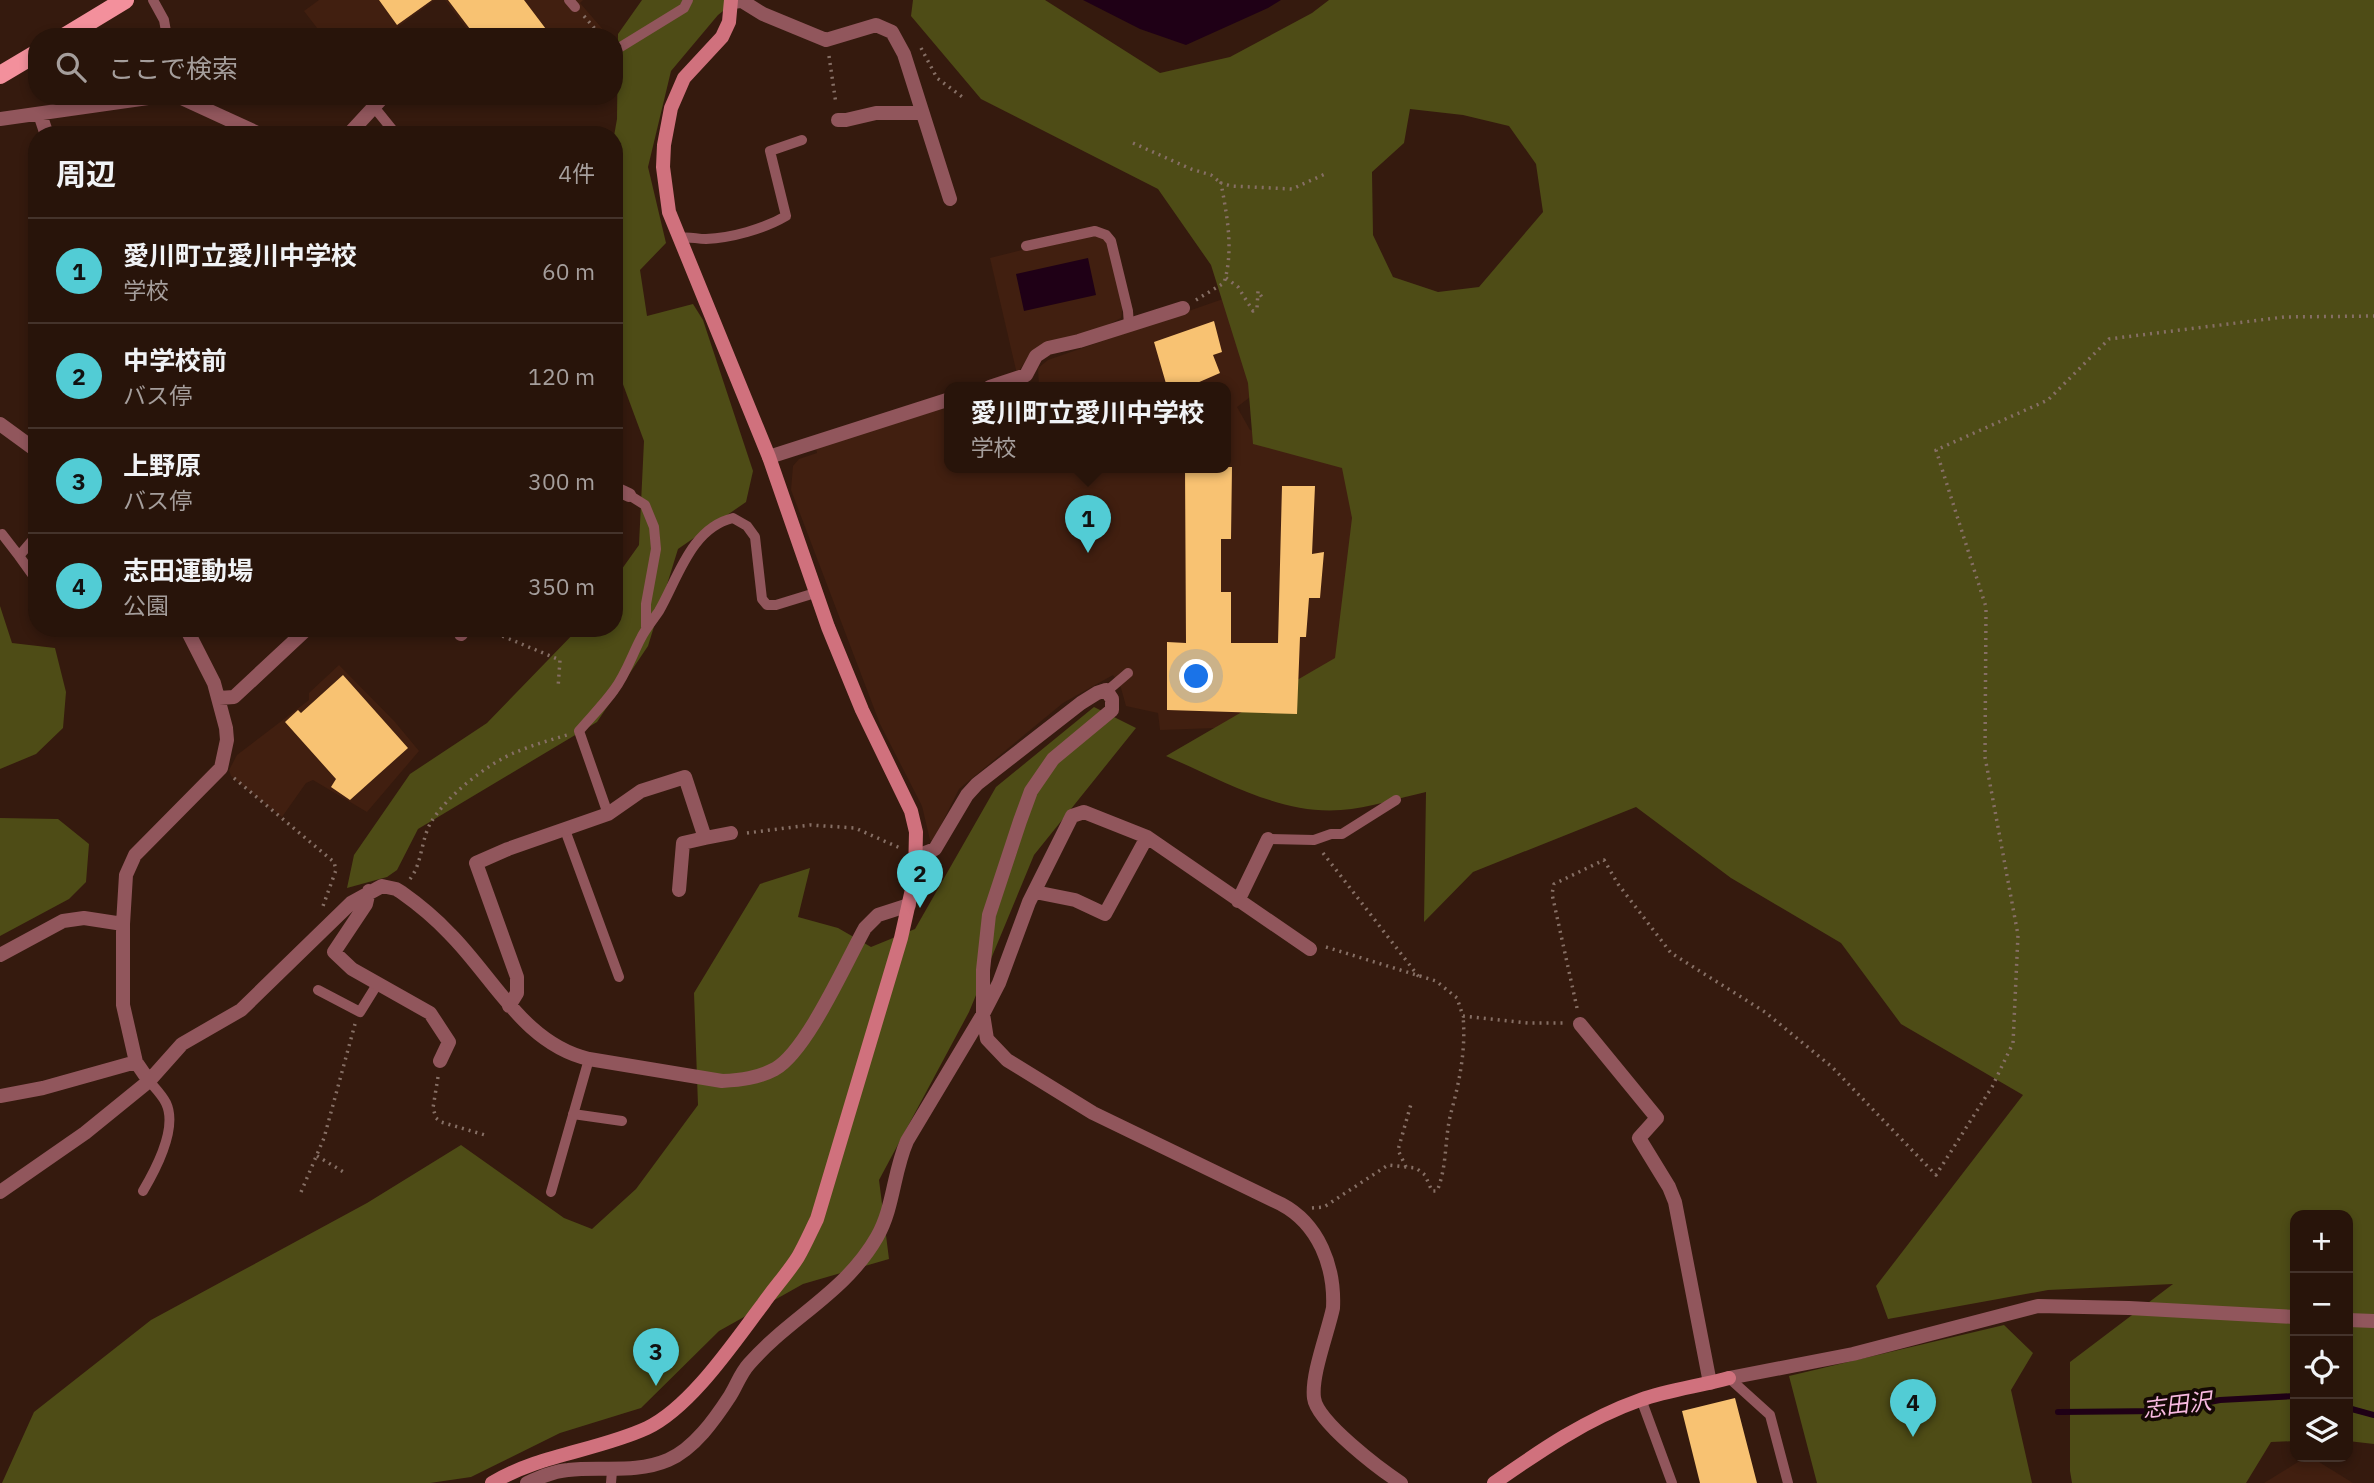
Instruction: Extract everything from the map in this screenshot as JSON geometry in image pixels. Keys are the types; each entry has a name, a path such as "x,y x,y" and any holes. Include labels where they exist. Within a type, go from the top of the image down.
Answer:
{"main road":[{"path":"79,28 125,0"},
{"path":"0,75 28,58"}],"street":[{"path":"492,1483 546,1459 626,1437 650,1426 676,1408 723,1358 798,1257 817,1219 909,905 917,856 916,832 911,811 862,710 815,593 769,457 669,212 663,167 671,108 684,78 722,37 729,22 731,1 742,1 762,14 826,40 876,25 892,32 904,54 950,199"},
{"path":"0,119 101,105"},
{"path":"197,105 242,126"},
{"path":"356,126 375,105"},
{"path":"838,120 876,113 922,113"},
{"path":"40,114 44,126"},
{"path":"1005,382 1026,375 1037,356 1048,348 1182,308"},
{"path":"769,457 944,402"},
{"path":"0,424 28,444"},
{"path":"623,492 629,495"},
{"path":"149,1081 136,1062 123,1004 126,875 135,855 221,768 227,740 219,698 191,637"},
{"path":"219,698 234,697 298,637"},
{"path":"917,856 935,849 967,795 987,775 1081,704 1097,693 1107,691 1112,699 1112,710 1053,759 1027,800 989,915 983,971 983,1014 988,1039 1007,1060 1093,1113 1297,1212 1321,1247 1329,1269 1334,1298 1317,1372 1314,1399 1318,1409 1355,1449 1401,1483"},
{"path":"509,1006 517,993 517,977 476,863 608,814 641,792 685,777 705,838"},
{"path":"527,1483 568,1470 612,1477 657,1464 688,1448 731,1394 738,1378 750,1363 837,1289 858,1266 877,1237 890,1209 900,1160 907,1141 999,983 1029,902 1072,816 1084,812 1147,837 1310,948"},
{"path":"679,890 683,844 732,833"},
{"path":"1035,892 1075,900 1105,914 1147,837"},
{"path":"1238,901 1268,839"},
{"path":"0,1192 85,1133 149,1081 181,1044 241,1010 351,903 382,886 396,888 451,934 509,1006 556,1048 589,1059 722,1081 743,1080 777,1068 804,1040 865,928 878,915 909,905"},
{"path":"369,891 366,904 334,952 352,969 430,1013 449,1042 440,1061"},
{"path":"0,955 63,921 74,918 123,924"},
{"path":"1580,1024 1657,1118 1639,1138 1670,1187 1675,1202 1710,1383"},
{"path":"0,1096 43,1088 136,1062"},
{"path":"1494,1483 1552,1443 1591,1421 1641,1399 1729,1378 1853,1354 2038,1306 2290,1317"},
{"path":"2353,1320 2374,1321"}],"lane":[{"path":"153,0 165,28"},
{"path":"623,45 684,8 688,0"},
{"path":"381,105 391,126"},
{"path":"679,238 688,236 705,239 731,235 776,222 786,216 767,150 802,140"},
{"path":"1026,246 1095,231 1106,235 1111,241 1129,325"},
{"path":"629,495 645,505 654,527 656,549 646,604 646,628"},
{"path":"608,814 579,731 614,690 690,551 721,521 733,518 747,526 755,537 762,599 767,605 776,605 815,593"},
{"path":"2,534 28,568"},
{"path":"19,556 28,546"},
{"path":"1107,691 1128,673"},
{"path":"1268,839 1314,840 1331,834 1342,835 1396,800"},
{"path":"565,830 619,977"},
{"path":"318,990 360,1012 378,983"},
{"path":"551,1192 589,1059"},
{"path":"143,1191 157,1166 169,1130 167,1104 149,1081"},
{"path":"573,1114 622,1121"},
{"path":"1729,1378 1770,1415 1788,1483"},
{"path":"1641,1399 1672,1483"}],"path":[{"path":"572,4 594,28"},
{"path":"917,43 937,78 965,99"},
{"path":"829,56 838,120"},
{"path":"1133,143 1231,186 1292,189 1325,174"},
{"path":"1182,308 1224,283 1226,278 1229,224 1221,183"},
{"path":"1226,278 1238,287 1253,311 1257,308 1258,291 1263,299"},
{"path":"1463,1016 1528,1023 1580,1024 1552,894 1554,884 1605,860 1618,884 1671,953 1765,1012 1832,1067 1936,1175 1992,1087 2013,1042 2018,935 1985,757 1986,607 1936,450 2048,400 2109,338 2284,317 2374,316"},
{"path":"505,637 560,660 558,688"},
{"path":"415,873 424,838 445,803 485,770 515,752 579,731"},
{"path":"221,768 334,862 336,870 320,913"},
{"path":"732,833 810,825 855,828 917,856"},
{"path":"1314,840 1420,978"},
{"path":"1297,1212 1324,1207 1388,1165 1416,1168 1425,1175 1432,1191 1437,1191 1445,1166 1451,1110 1457,1096 1465,1034 1457,998 1436,981 1318,944 1310,948"},
{"path":"301,1192 324,1138 360,1012"},
{"path":"440,1061 433,1108 436,1118 485,1135"},
{"path":"1406,1167 1398,1150 1411,1104"},
{"path":"317,1156 347,1174"}],"shaded area":[{"path":"319,0 435,0 396,28 317,28 304,11"},
{"path":"445,0 583,0 580,3 602,28 466,28"},
{"path":"642,0 737,0 718,15 671,71 648,167 666,243 640,270 647,316 693,304 703,320 753,471 746,502 678,549 648,646 597,722 418,829 397,870 387,877 347,888 354,855 410,774 487,723 570,637 623,637 623,567 639,545 644,441 623,384 623,126 616,126 617,105 623,105 622,28"},
{"path":"913,0 1045,0 1160,73 1230,57 1312,13 1329,0 2374,0 2374,1444 2353,1442 2353,1210 2290,1210 2290,1441 2271,1442 2246,1483 2072,1483 2070,1362 2173,1284 2048,1290 1888,1319 1876,1286 2023,1095 1901,1024 1841,943 1731,878 1636,807 1473,872 1424,922 1426,792 1341,810 1296,807 1251,794 1166,756 1335,658 1352,518 1342,468 1253,444 1248,383 1211,265 1158,189 981,99 911,16","holes":["1410,109 1463,115 1509,126 1536,164 1543,212 1479,287 1438,292 1393,277 1373,235 1372,172 1404,143"]},
{"path":"1083,0 1281,0 1186,45 1140,29"},
{"path":"1086,234 1097,235 1110,243 1124,300 1121,318 1094,332 1045,344 1031,352 1019,371 1016,370 990,258"},
{"path":"1088,258 1096,295 1024,311 1016,274"},
{"path":"1223,299 1258,391 1237,407 1250,430 1340,447 1359,488 1329,724 1160,730 1158,713 1126,706 1121,688 1113,675 1063,703 959,789 933,841 930,840 922,806 880,724 791,490 793,466 799,459 817,453 816,448 944,408 944,473 1231,473 1231,382 1039,382 1038,368 1048,360"},
{"path":"0,606 12,643 55,648 66,692 63,728 36,754 0,769"},
{"path":"339,665 395,722 419,751 367,812 313,780 306,783 282,817 231,776 229,770 237,755 309,700 309,693"},
{"path":"1094,707 1136,728 1034,855 969,1012 879,1180 889,1259 803,1284 719,1331 641,1408 560,1433 471,1477 430,1483 2,1483 34,1412 151,1320 367,1203 461,1145 564,1218 592,1229 636,1189 698,1105 694,993 760,884 810,868 798,917 838,928 871,947 915,929 996,787"},
{"path":"0,818 58,819 89,844 86,882 69,899 0,936"},
{"path":"2004,1325 2033,1353 2011,1390 2032,1483 1817,1483 1789,1376"},
{"path":"2298,1462 2319,1462 2353,1483 2264,1483"}],"building":[{"path":"379,0 432,0 397,25"},
{"path":"448,0 524,0 545,28 469,28"},
{"path":"1214,321 1222,352 1213,355 1220,373 1199,382 1166,382 1154,342"},
{"path":"1232,467 1231,539 1221,539 1221,592 1231,592 1231,643 1278,643 1282,486 1315,486 1312,554 1324,552 1320,598 1309,598 1306,637 1300,637 1297,714 1167,710 1167,642 1186,643 1185,473 1231,473"},
{"path":"343,675 408,748 350,800 331,787 336,779 285,722 298,710 301,713"},
{"path":"1735,1398 1757,1483 1700,1483 1682,1411"}],"waterway":[{"name":"志田沢","path":"2058,1412 2162,1411 2220,1400 2290,1396"},
{"name":"志田沢","path":"2353,1409 2374,1415"}],"place":[{"name":"愛川町立愛川中学校","path":"1088,553"},
{"name":"中学校前","path":"920,908"},
{"name":"上野原","path":"656,1386"},
{"name":"志田運動場","path":"1913,1437"}]}
